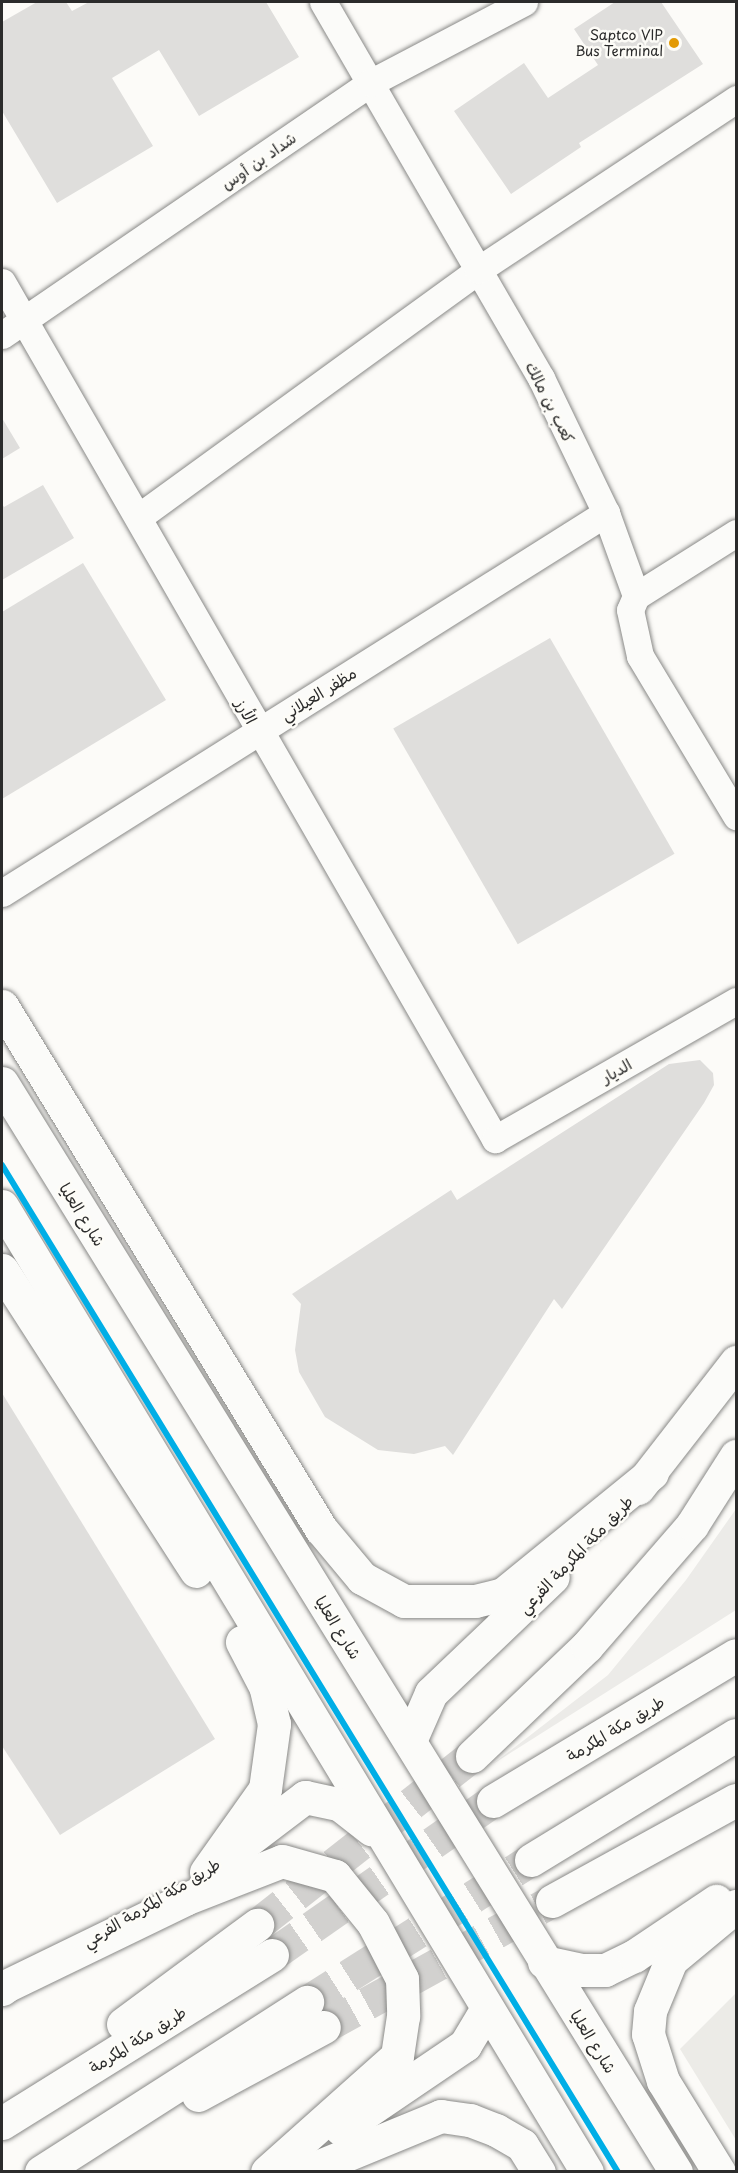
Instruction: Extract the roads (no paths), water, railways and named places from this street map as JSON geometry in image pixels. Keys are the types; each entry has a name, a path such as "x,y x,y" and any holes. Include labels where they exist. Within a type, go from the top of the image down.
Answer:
{"main road":[{"path":"2,1006 321,1529 362,1578 404,1601 475,1601 503,1594 652,1473"},
{"name":"شارع العليا","path":"2,1083 676,2172"},
{"path":"2,1206 486,2010 587,2172"},
{"path":"2,1270 230,1623 266,1689 274,1724 266,1789 206,1872"},
{"name":"طريق مكة المكرمة الفرعي","path":"410,1741 431,1693 518,1614 652,1473 736,1362"},
{"path":"472,1756 595,1637 692,1525 736,1456"},
{"name":"طريق مكة المكرمة","path":"493,1801 736,1655"},
{"path":"531,1860 736,1735"},
{"name":"طريق مكة المكرمة الفرعي","path":"3,1985 206,1872 305,1797 339,1804 386,1842"},
{"path":"552,1901 736,1800"},
{"path":"3,1985 185,1899 282,1861 335,1876 373,1923 402,1979 403,2016 397,2056 267,2172"},
{"path":"544,1962 581,1970 605,1970 634,1956 736,1889"},
{"path":"719,2172 663,2081 648,2034 650,2011 671,1960 736,1905"},
{"path":"2,2114 257,1925"},
{"name":"طريق مكة المكرمة","path":"2,2123 272,1954"},
{"path":"278,2172 465,2045 486,2010"},
{"path":"41,2172 315,2014 57,2172"},
{"path":"305,2172 441,2116 470,2120 496,2130 522,2145 539,2172"}],"street":[{"name":"كعب بن مالك","path":"323,2 541,378 606,513 636,596 630,610 640,656 736,816"},
{"name":"شداد بن أوس","path":"13,328 370,83 524,2"},
{"path":"140,516 478,270 736,99"},
{"name":"الأرز","path":"2,282 13,328 140,516 258,730 495,1139"},
{"name":"مظفر العيلاني","path":"2,893 606,513"},
{"path":"636,596 736,533"},
{"name":"الديار","path":"495,1139 736,1001"}],"tunnel":[{"path":"257,1925 472,1756"},
{"path":"272,1955 493,1801"},
{"path":"307,2002 531,1860"},
{"path":"324,2027 552,1901"}],"place":[{"name":"Saptco VIP Bus Terminal","path":"674,43"}]}
